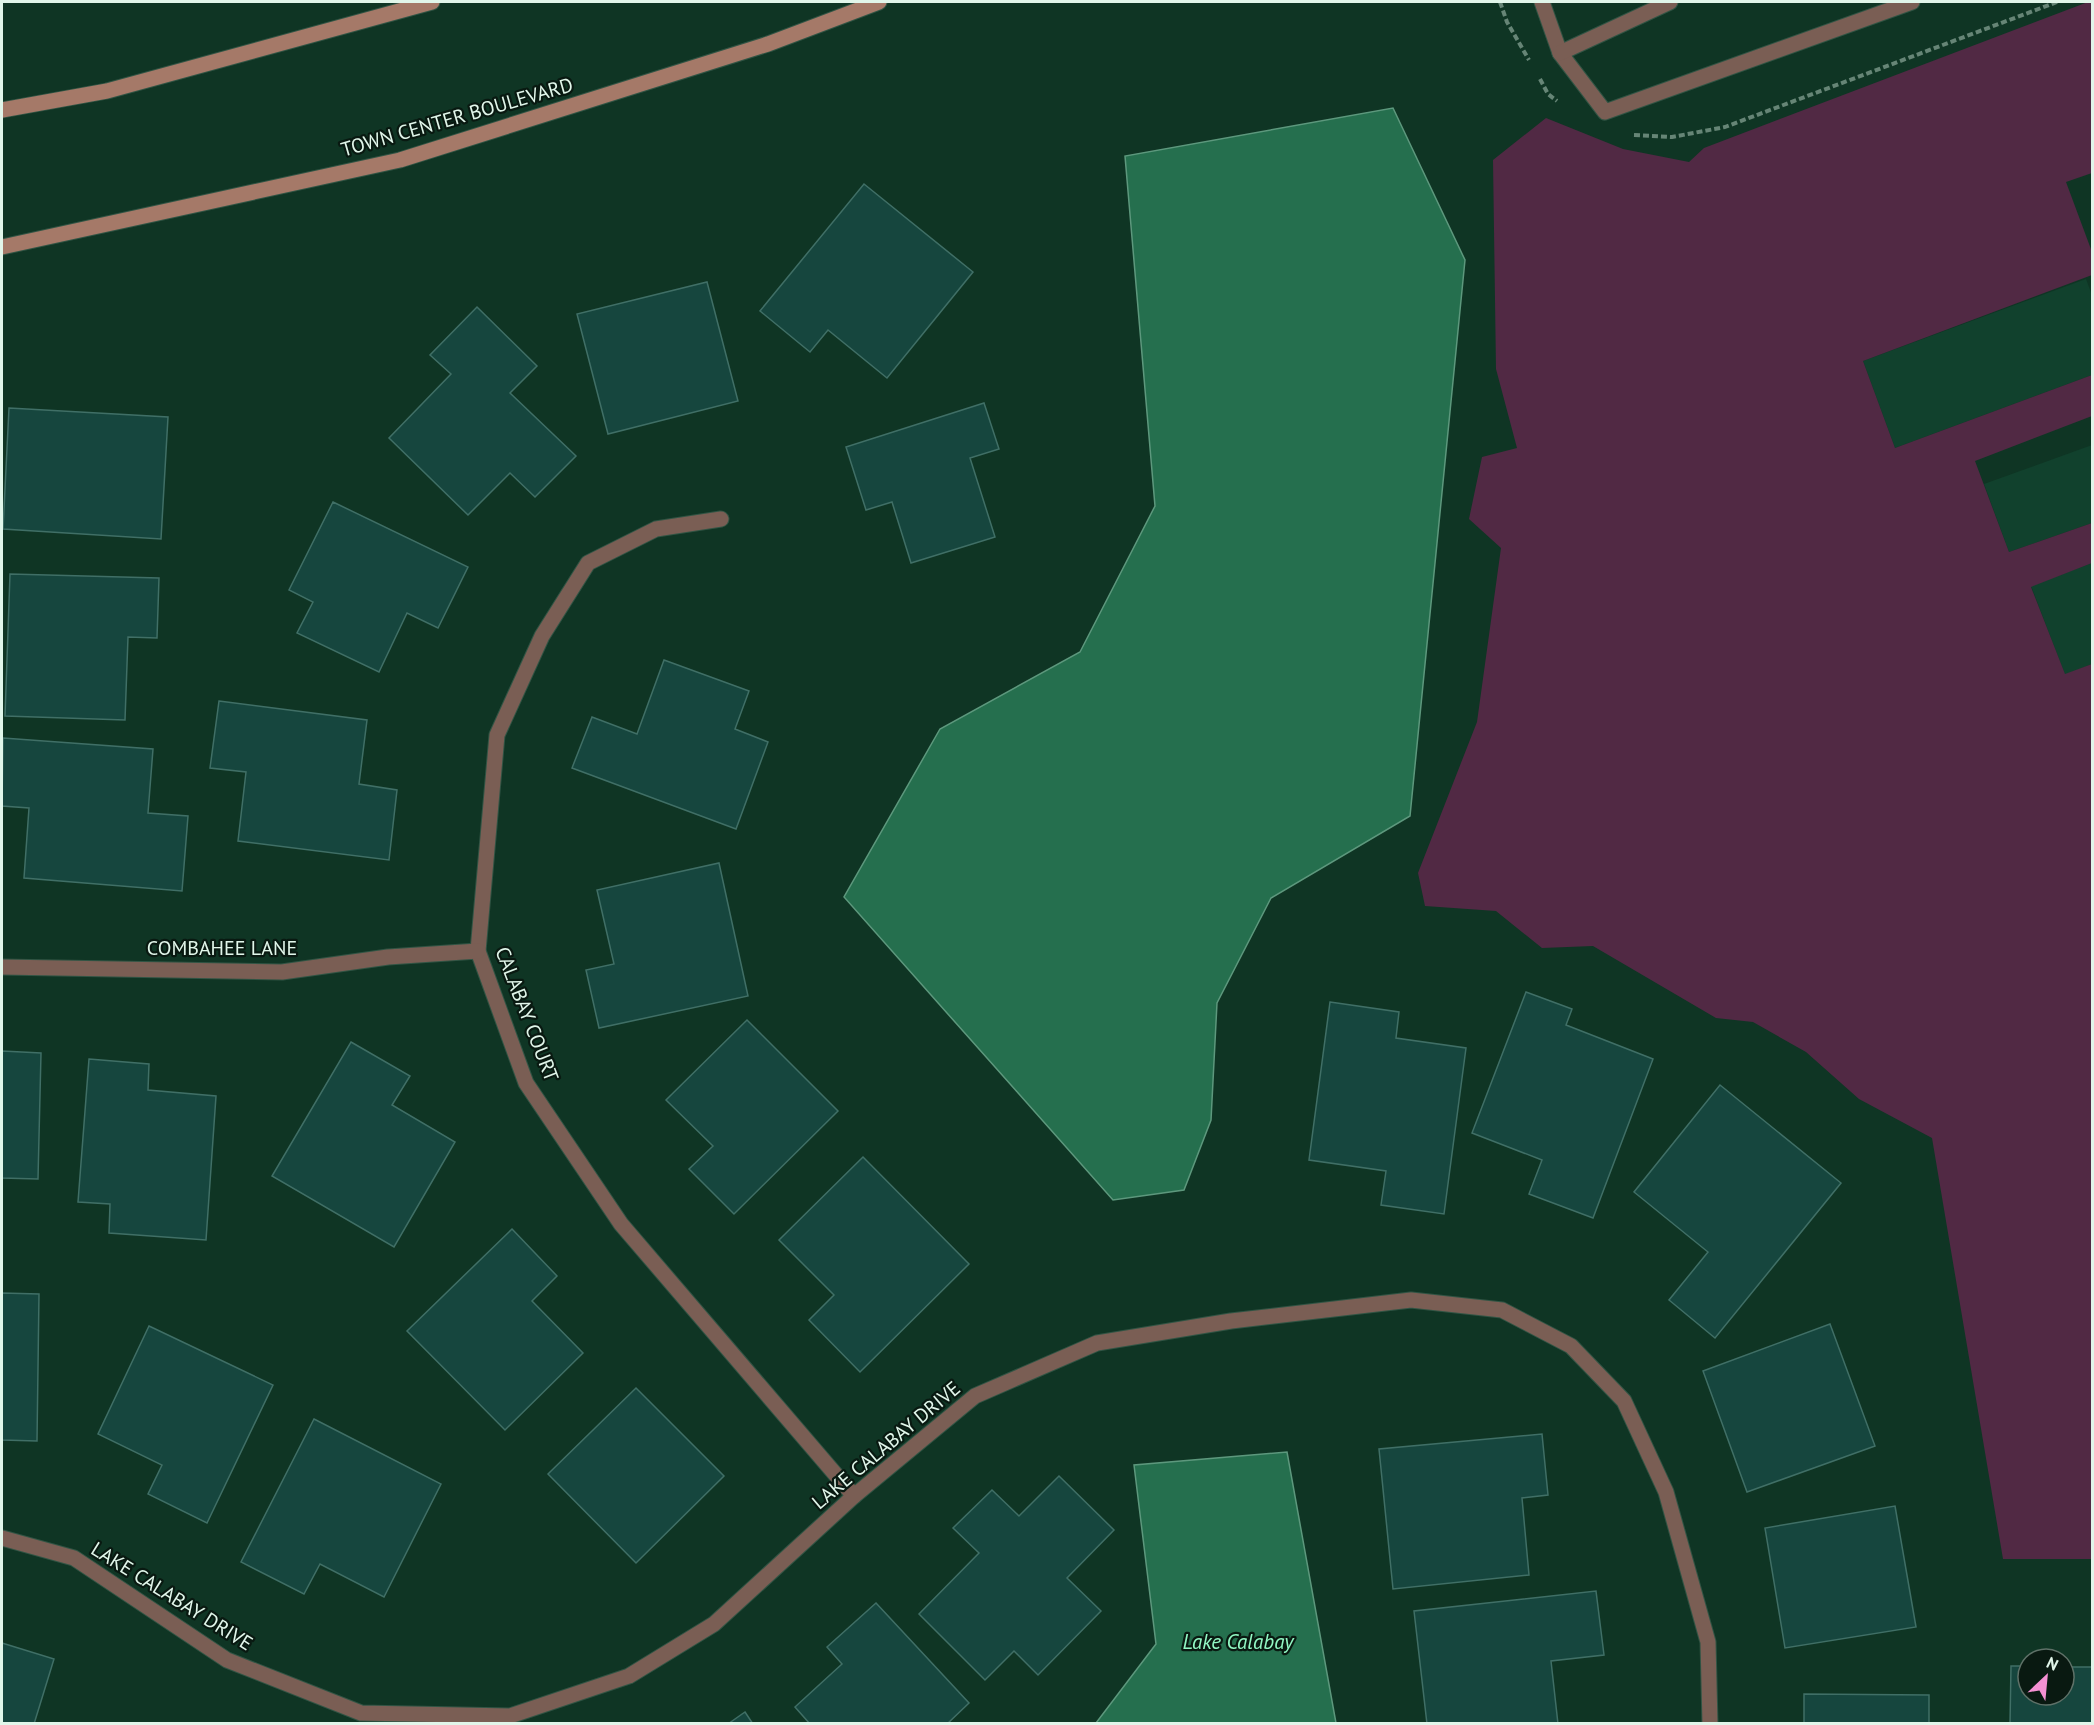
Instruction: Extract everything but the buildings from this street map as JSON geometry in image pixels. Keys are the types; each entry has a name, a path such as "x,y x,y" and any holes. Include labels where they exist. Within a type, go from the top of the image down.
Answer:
{"street":[{"path":"2,110 107,91 432,2"},
{"name":"TOWN CENTER BOULEVARD","path":"2,247 400,160 768,44 879,2"},
{"path":"1542,2 1560,53 1605,112 1912,2"},
{"path":"1560,53 1670,2"},
{"name":"CALABAY COURT","path":"721,519 656,529 588,563 542,636 497,735 478,951 526,1083 621,1224 854,1496"},
{"name":"COMBAHEE LANE","path":"2,968 282,972 388,957 478,951"},
{"name":"LAKE CALABAY DRIVE","path":"2,1538 74,1558 227,1660 361,1713 510,1716 629,1676 714,1624 854,1496 975,1396 1097,1343 1232,1321 1411,1300 1502,1310 1571,1346 1624,1401 1666,1492 1708,1642 1710,1724"}],"shaded area":[{"path":"2092,2 2092,173 2066,182 2092,252 2092,275 1863,361 1895,448 2092,375 2092,416 1975,461 2009,552 2092,523 2092,563 2031,587 2065,674 2092,664 2092,1559 2003,1559 1932,1138 1859,1099 1806,1052 1753,1022 1716,1018 1593,946 1542,948 1496,911 1425,906 1418,873 1477,722 1501,548 1469,519 1482,457 1517,448 1496,369 1493,160 1546,118 1623,149 1689,162 1704,148"},
{"path":"2086,279 2092,295 2092,375 1895,448 1863,361"},
{"path":"2092,445 2092,523 2009,552 1984,484"},
{"path":"2092,563 2092,664 2065,675 2031,586"}],"water":[{"path":"1393,108 1465,260 1410,816 1271,898 1217,1003 1211,1120 1184,1190 1113,1200 844,897 940,729 1080,652 1155,506 1125,156"},
{"name":"Lake Calabay","path":"1287,1452 1336,1723 1096,1723 1156,1644 1134,1465"}]}
